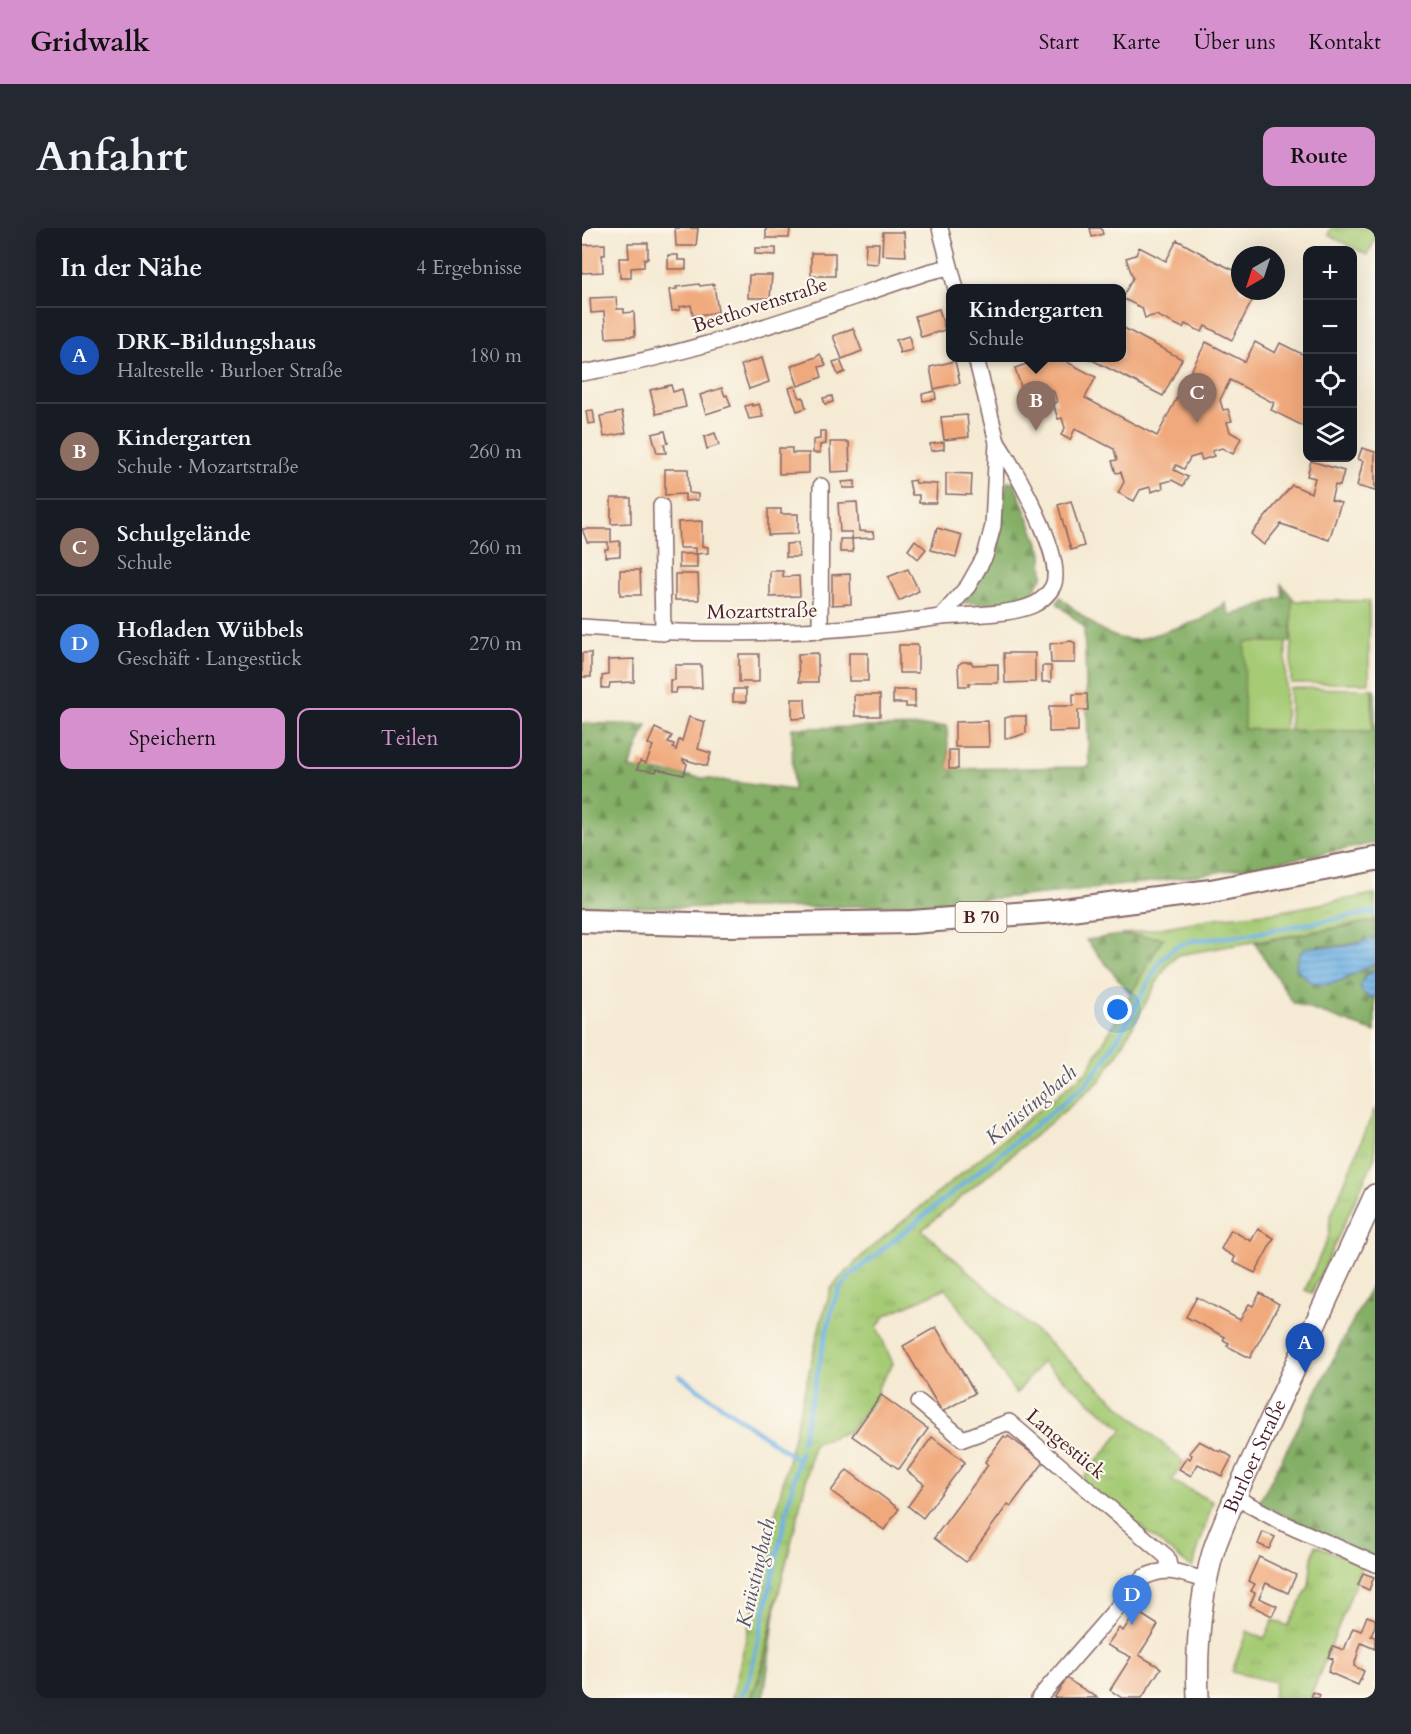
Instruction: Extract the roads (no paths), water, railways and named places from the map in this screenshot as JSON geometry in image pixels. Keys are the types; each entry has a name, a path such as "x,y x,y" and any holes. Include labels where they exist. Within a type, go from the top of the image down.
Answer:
{"main road":[{"name":"B 70","path":"582,921 726,925 912,922 1055,911 1211,891 1375,859"},
{"name":"Burloer Straße","path":"1198,1698 1199,1629 1215,1548 1235,1497 1375,1195"}],"street":[{"path":"940,228 955,284"},
{"name":"Beethovenstraße","path":"582,373 631,365 682,352 949,267"},
{"name":"Mozartstraße","path":"941,617 968,586 985,556 993,526 997,442 977,362"},
{"name":"Mozartstraße","path":"582,627 663,633 820,631 1024,608 1042,599 1053,586 1053,562 1036,511 1017,472 997,442"},
{"path":"820,631 821,486"},
{"path":"661,506 663,633"},
{"name":"Langestück","path":"919,1402 963,1439 1009,1422 1167,1557 1170,1570"},
{"path":"1235,1497 1283,1523 1375,1564"},
{"path":"1040,1698 1144,1576 1157,1571 1170,1570 1207,1581"}],"water":[{"path":"1375,937 1375,963 1334,983 1324,985 1314,983 1305,978 1296,967 1298,958 1305,948 1347,946"},
{"path":"1375,969 1375,998 1363,993 1361,985 1365,977"}],"waterway":[{"name":"Knüstingbach","path":"802,1441 833,1304 841,1287 851,1275 1085,1085 1102,1064 1161,960 1175,947 1192,941 1245,935 1375,912"},
{"path":"680,1376 798,1460"},
{"name":"Knüstingbach","path":"739,1698 749,1681 800,1452"}],"place":[{"name":"Schulgelände","path":"1197,423"},
{"name":"Kindergarten","path":"1036,431"},
{"name":"DRK-Bildungshaus","path":"1305,1373"},
{"name":"Hofladen Wübbels","path":"1132,1625"}]}
